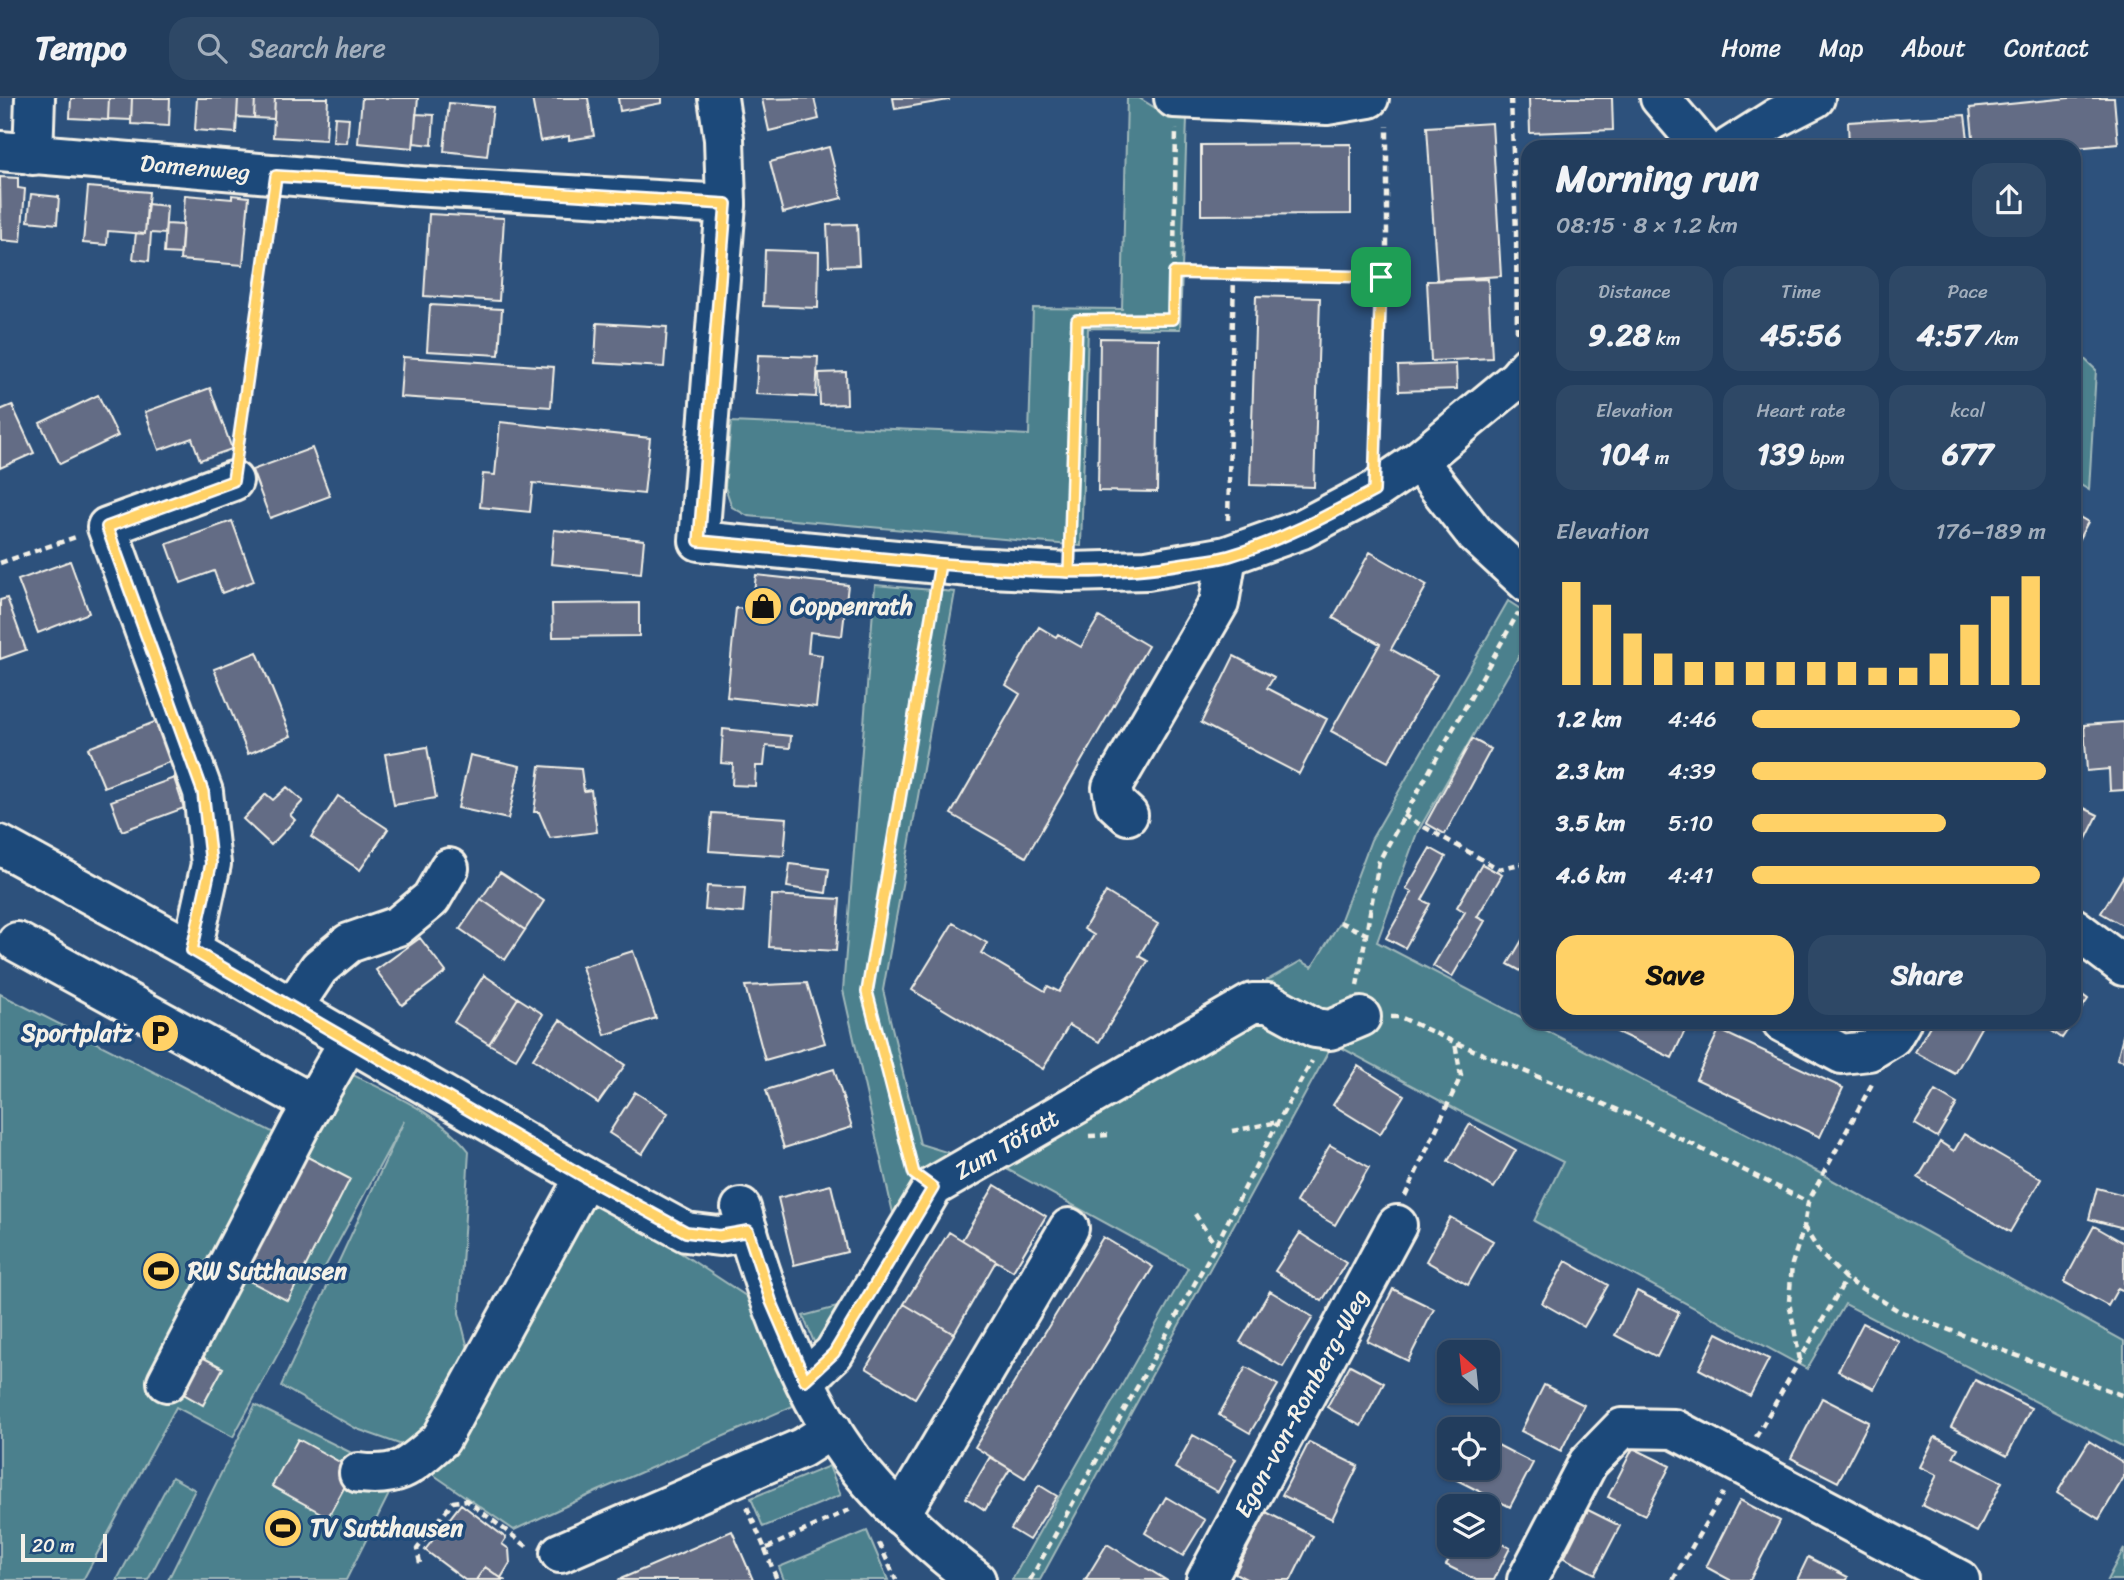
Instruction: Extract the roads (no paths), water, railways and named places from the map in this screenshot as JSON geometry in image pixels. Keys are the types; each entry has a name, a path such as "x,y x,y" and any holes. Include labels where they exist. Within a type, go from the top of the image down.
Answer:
{"street":[{"path":"16,153 35,98"},
{"path":"718,98 724,139 726,204 699,541 940,564 1069,572 1147,570 1227,556 1302,529 1374,491 1418,461 1521,374"},
{"path":"1660,98 1696,140"},
{"path":"1741,140 1815,98"},
{"path":"1175,99 1327,105 1378,112"},
{"name":"Damenweg","path":"16,153 276,176 726,204"},
{"path":"1418,461 1521,591"},
{"path":"192,950 211,864 203,792 107,527 233,481"},
{"path":"1128,815 1115,803 1112,787 1219,603 1227,556"},
{"path":"0,845 192,950 585,1177 686,1232 719,1236 744,1220 771,1301 805,1380 832,1429 858,1468 900,1515 942,1554 976,1580"},
{"path":"293,1007 319,968 349,943 398,926 431,899 449,868"},
{"path":"2081,933 2124,965"},
{"path":"17,942 313,1104"},
{"name":"Zum Töfatt","path":"805,1380 834,1353 933,1188 1252,1003 1269,1003 1315,1028 1346,1023"},
{"path":"1795,1029 1842,1054 1873,1063 1897,1029"},
{"path":"167,1382 349,1041"},
{"path":"359,1473 382,1475 409,1467 441,1438 585,1177"},
{"name":"Egon-von-Romberg-Weg","path":"1206,1580 1397,1225"},
{"path":"900,1515 1069,1228"},
{"path":"1527,1580 1588,1463 1622,1428 1674,1429 1960,1580"},
{"path":"560,1553 802,1448 832,1429"}],"place":[{"name":"Coppenrath","path":"763,606"},
{"name":"Sportplatz","path":"160,1033"},
{"name":"RW Sutthausen","path":"161,1271"},
{"name":"TV Sutthausen","path":"283,1528"}]}
